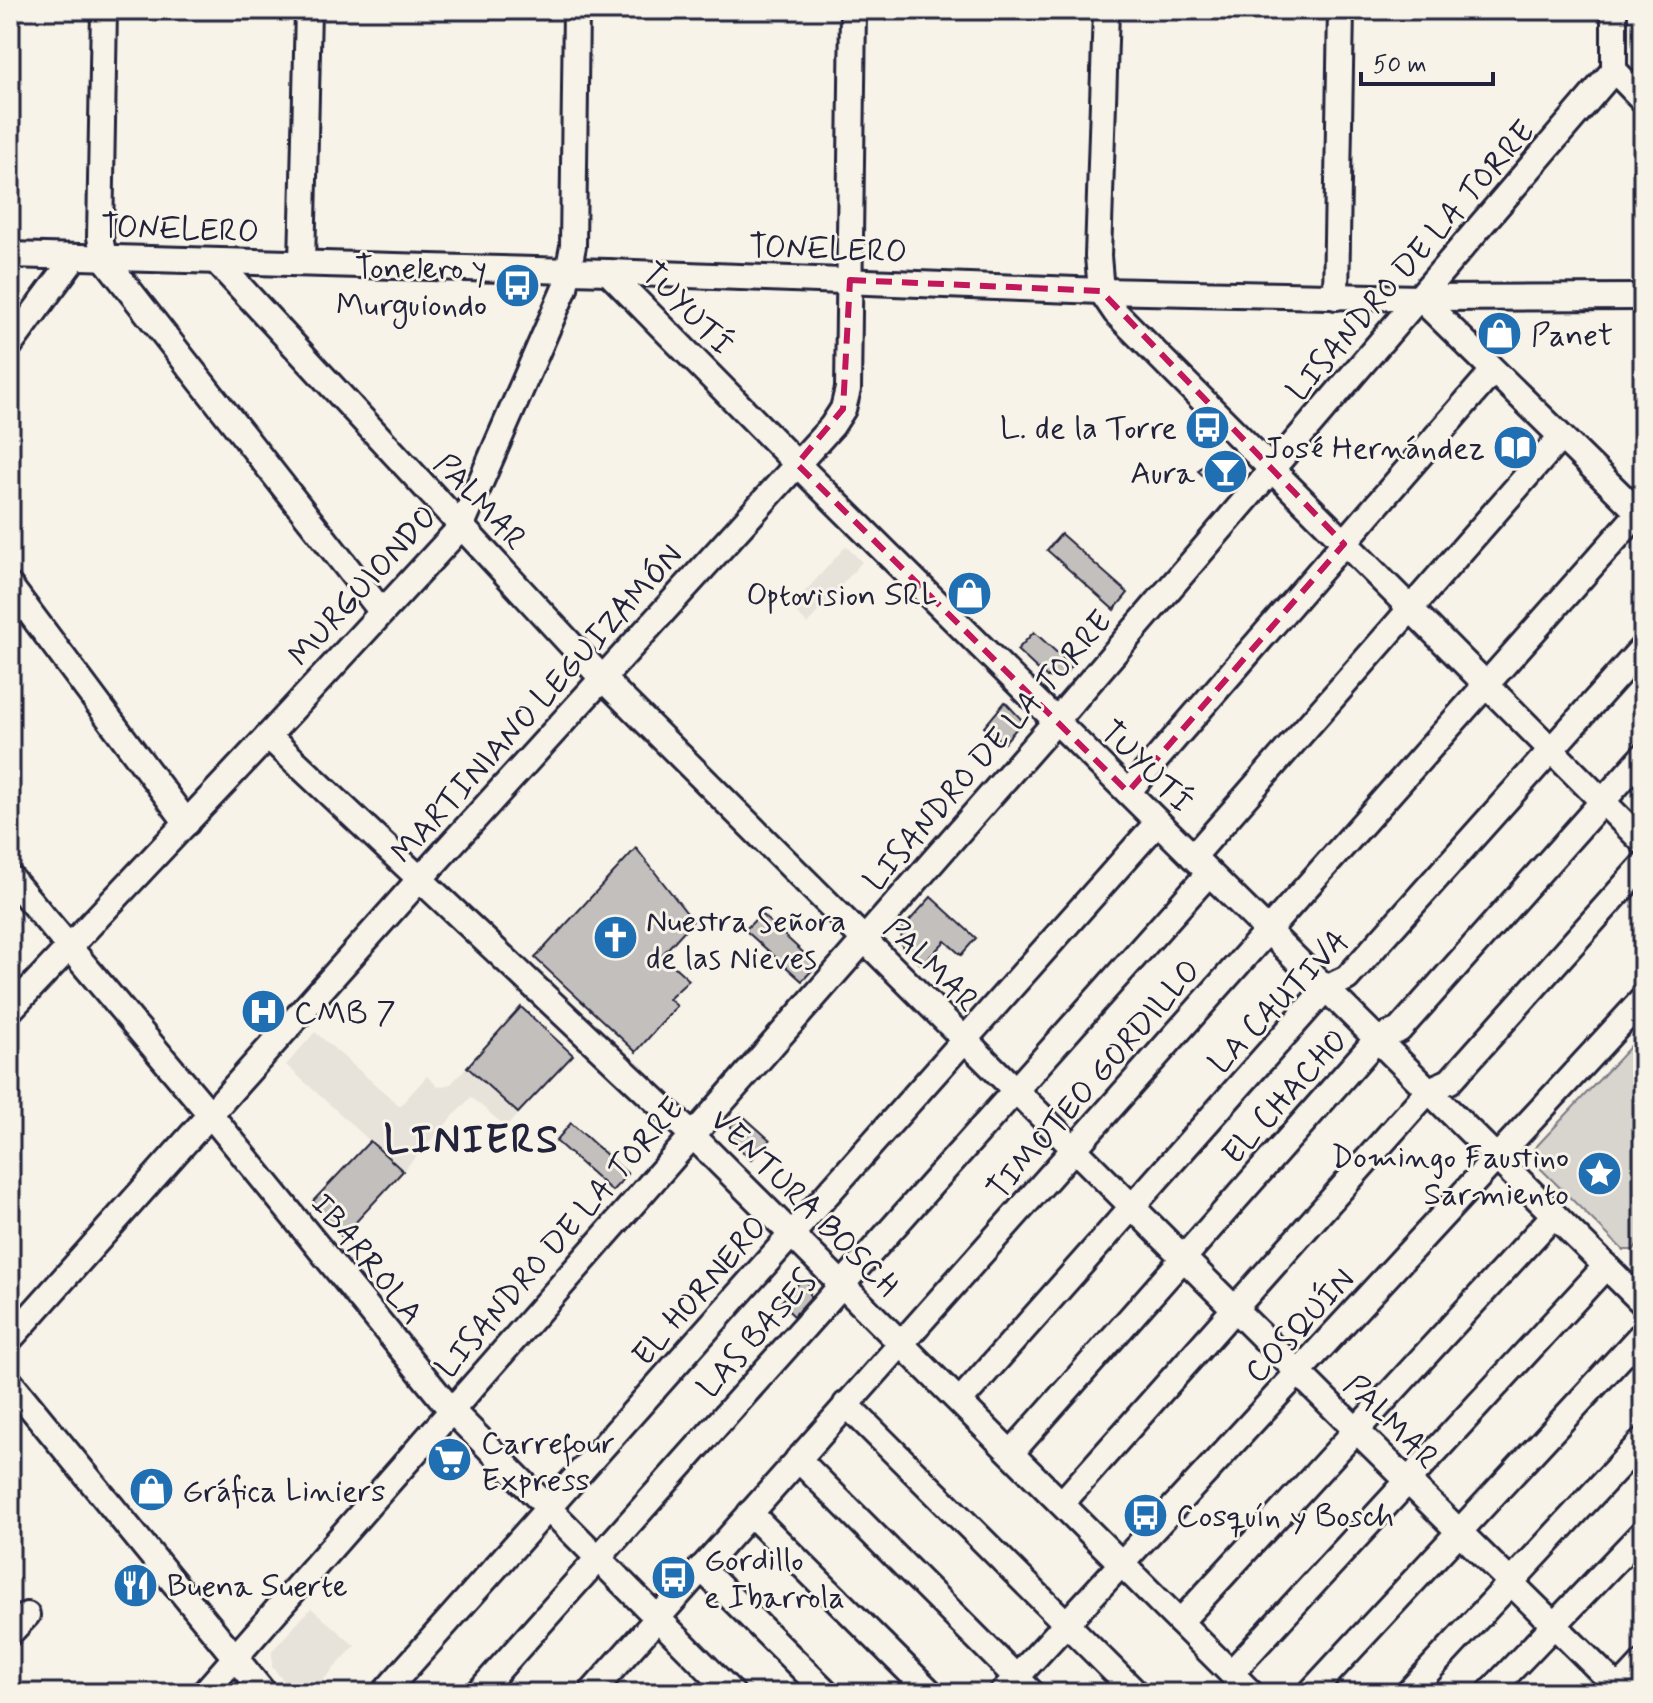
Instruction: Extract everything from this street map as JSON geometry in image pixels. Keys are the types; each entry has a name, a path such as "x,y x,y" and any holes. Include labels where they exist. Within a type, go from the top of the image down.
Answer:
{"street":[{"path":"104,10 100,237 104,258 382,612"},
{"path":"302,263 308,10"},
{"name":"MURGUIONDO","path":"10,1010 461,527 570,271 573,246 576,10"},
{"name":"MARTINIANO LEGUIZAMÓN","path":"10,1339 419,880 832,426 843,409 848,389 853,10"},
{"path":"1106,10 1098,274 1101,291 1116,313 1643,842"},
{"path":"1336,297 1341,10"},
{"path":"1614,10 1614,70 1643,100"},
{"name":"LISANDRO DE LA TORRE","path":"204,1693 1056,721 1614,70"},
{"name":"TONELERO","path":"10,255 608,272 1101,291 1420,298 1643,297"},
{"path":"10,345 75,257"},
{"name":"PALMAR","path":"216,261 602,678 1619,1692"},
{"name":"TUYUTÍ","path":"608,272 797,464 1554,1215 1606,1266 1638,1286"},
{"path":"1420,298 1642,512"},
{"path":"1128,792 1493,371"},
{"name":"LAS BASES","path":"478,1693 1014,1090 1410,611 1561,437"},
{"name":"TIMOTEO GORDILLO","path":"604,1688 657,1618 701,1568 1642,512"},
{"path":"10,586 187,823"},
{"name":"LA CAUTIVA","path":"960,1401 1326,988 1347,978 1643,647"},
{"name":"VENTURA BOSCH","path":"268,736 691,1134 1251,1693"},
{"name":"EL CHACHO","path":"1012,1452 1377,1039 1399,1030 1643,756"},
{"name":"EL HORNERO","path":"384,1693 1158,822"},
{"path":"1062,1503 1429,1090 1450,1081 1643,865"},
{"name":"IBARROLA","path":"10,877 210,1114 451,1410 732,1693"},
{"name":"COSQUÍN","path":"1017,1688 1066,1624 1643,999"},
{"path":"1180,1622 1554,1215"},
{"path":"1231,1673 1606,1266"},
{"path":"1310,1693 1643,1333"},
{"path":"10,1382 264,1693"},
{"path":"846,1404 1136,1693"},
{"path":"1408,1693 1643,1440"},
{"path":"798,1459 1017,1688"},
{"path":"750,1513 931,1693"},
{"path":"1489,1693 1643,1532"},
{"path":"701,1568 827,1693"},
{"path":"10,1633 27,1615"},
{"path":"1619,1692 1643,1663"}],"highlighted area":[{"path":"850,280 1101,291 1344,544 1128,792 797,464 843,409"}],"shaded area":[{"path":"846,546 862,562 807,624 791,607"},
{"path":"521,1007 573,1055 506,1127 471,1097 342,1237 313,1201 370,1141 286,1065 315,1032 400,1106 427,1076 438,1087 451,1084"},
{"path":"1643,1033 1643,1239 1633,1250 1623,1250 1534,1162 1534,1149"},
{"path":"311,1608 355,1646 311,1693 294,1693 272,1667 272,1651"}],"building":[{"path":"1217,450 1236,469 1236,476 1221,492 1198,471"},
{"path":"1061,534 1128,593 1114,610 1047,550"},
{"path":"1034,632 1072,666 1061,678 1046,677 1017,650"},
{"path":"1005,702 1023,721 1004,743 984,727"},
{"name":"Nuestra Señora de las Nieves","path":"636,848 693,921 662,955 689,980 669,999 677,1006 636,1052 535,958"},
{"path":"931,897 976,938 961,955 945,941 922,965 902,946 901,930"},
{"path":"761,914 817,965 802,981 745,930"},
{"path":"521,1007 573,1055 518,1113 467,1067"},
{"path":"741,1114 770,1140 751,1160 732,1141 731,1125"},
{"path":"571,1123 628,1174 612,1191 556,1141"},
{"path":"370,1141 403,1171 342,1237 313,1201"},
{"path":"803,1279 810,1285 810,1298 794,1316 780,1303"}],"place":[{"name":"Tonelero y Murguiondo","path":"518,285"},
{"name":"Panet","path":"1500,334"},
{"name":"L. de la Torre","path":"1208,427"},
{"name":"José Hernández","path":"1516,447"},
{"name":"Aura","path":"1226,472"},
{"name":"Optovision SRL","path":"969,594"},
{"name":"Nuestra Señora de las Nieves","path":"615,938"},
{"name":"CMB 7","path":"263,1012"},
{"name":"Domingo Faustino Sarmiento","path":"1600,1174"},
{"name":"Carrefour Express","path":"450,1460"},
{"name":"Gráfica Liniers","path":"151,1490"},
{"name":"Cosquín y Bosch","path":"1145,1515"},
{"name":"Gordillo e Ibarrola","path":"673,1577"},
{"name":"Buena Suerte","path":"136,1585"}],"district":[{"name":"LINIERS","path":"472,1138"}]}
